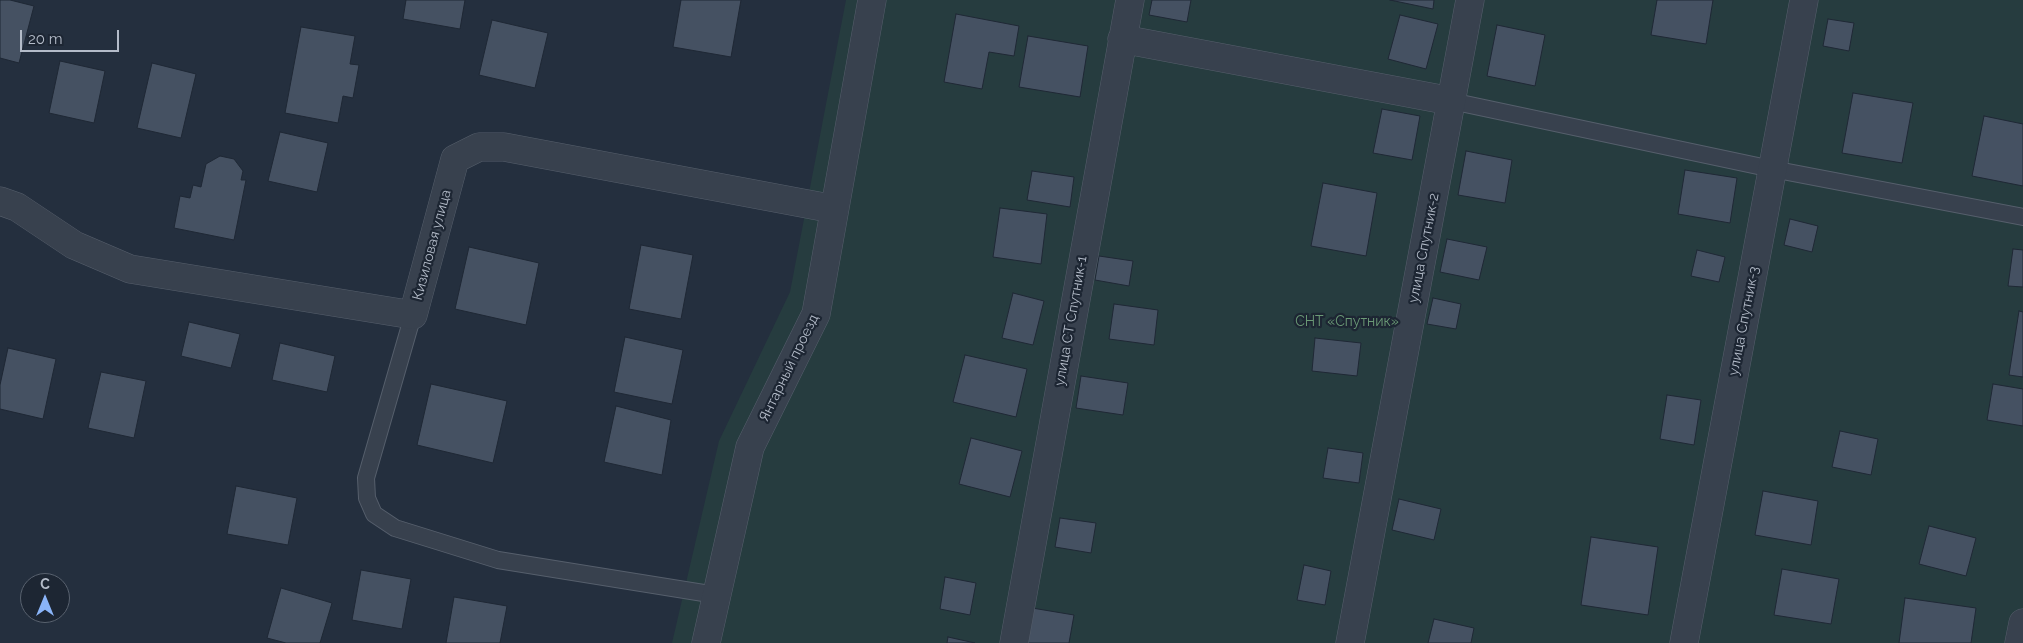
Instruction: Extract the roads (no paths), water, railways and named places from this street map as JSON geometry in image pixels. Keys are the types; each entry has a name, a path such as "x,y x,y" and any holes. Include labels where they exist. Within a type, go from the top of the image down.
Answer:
{"street":[{"name":"Янтарный проезд","path":"706,643 750,447 816,314 872,0"},
{"name":"улица СТ Спутник-1","path":"1014,643 1130,0"},
{"name":"улица Спутник-2","path":"1350,643 1470,0"},
{"name":"улица Спутник-3","path":"1684,643 1804,0"},
{"path":"1122,39 1451,101"},
{"name":"Кизиловая улица","path":"0,201 17,207 74,245 130,269 413,315 455,159 479,146 514,149 834,209"},
{"path":"2019,643 2023,623"}],"lane":[{"path":"1451,101 1772,169 2023,217"},
{"path":"413,315 366,478 367,498 374,514 394,528 498,560 716,594"}],"park label":[{"name":"СНТ «Спутник»","path":"1347,322"}]}
